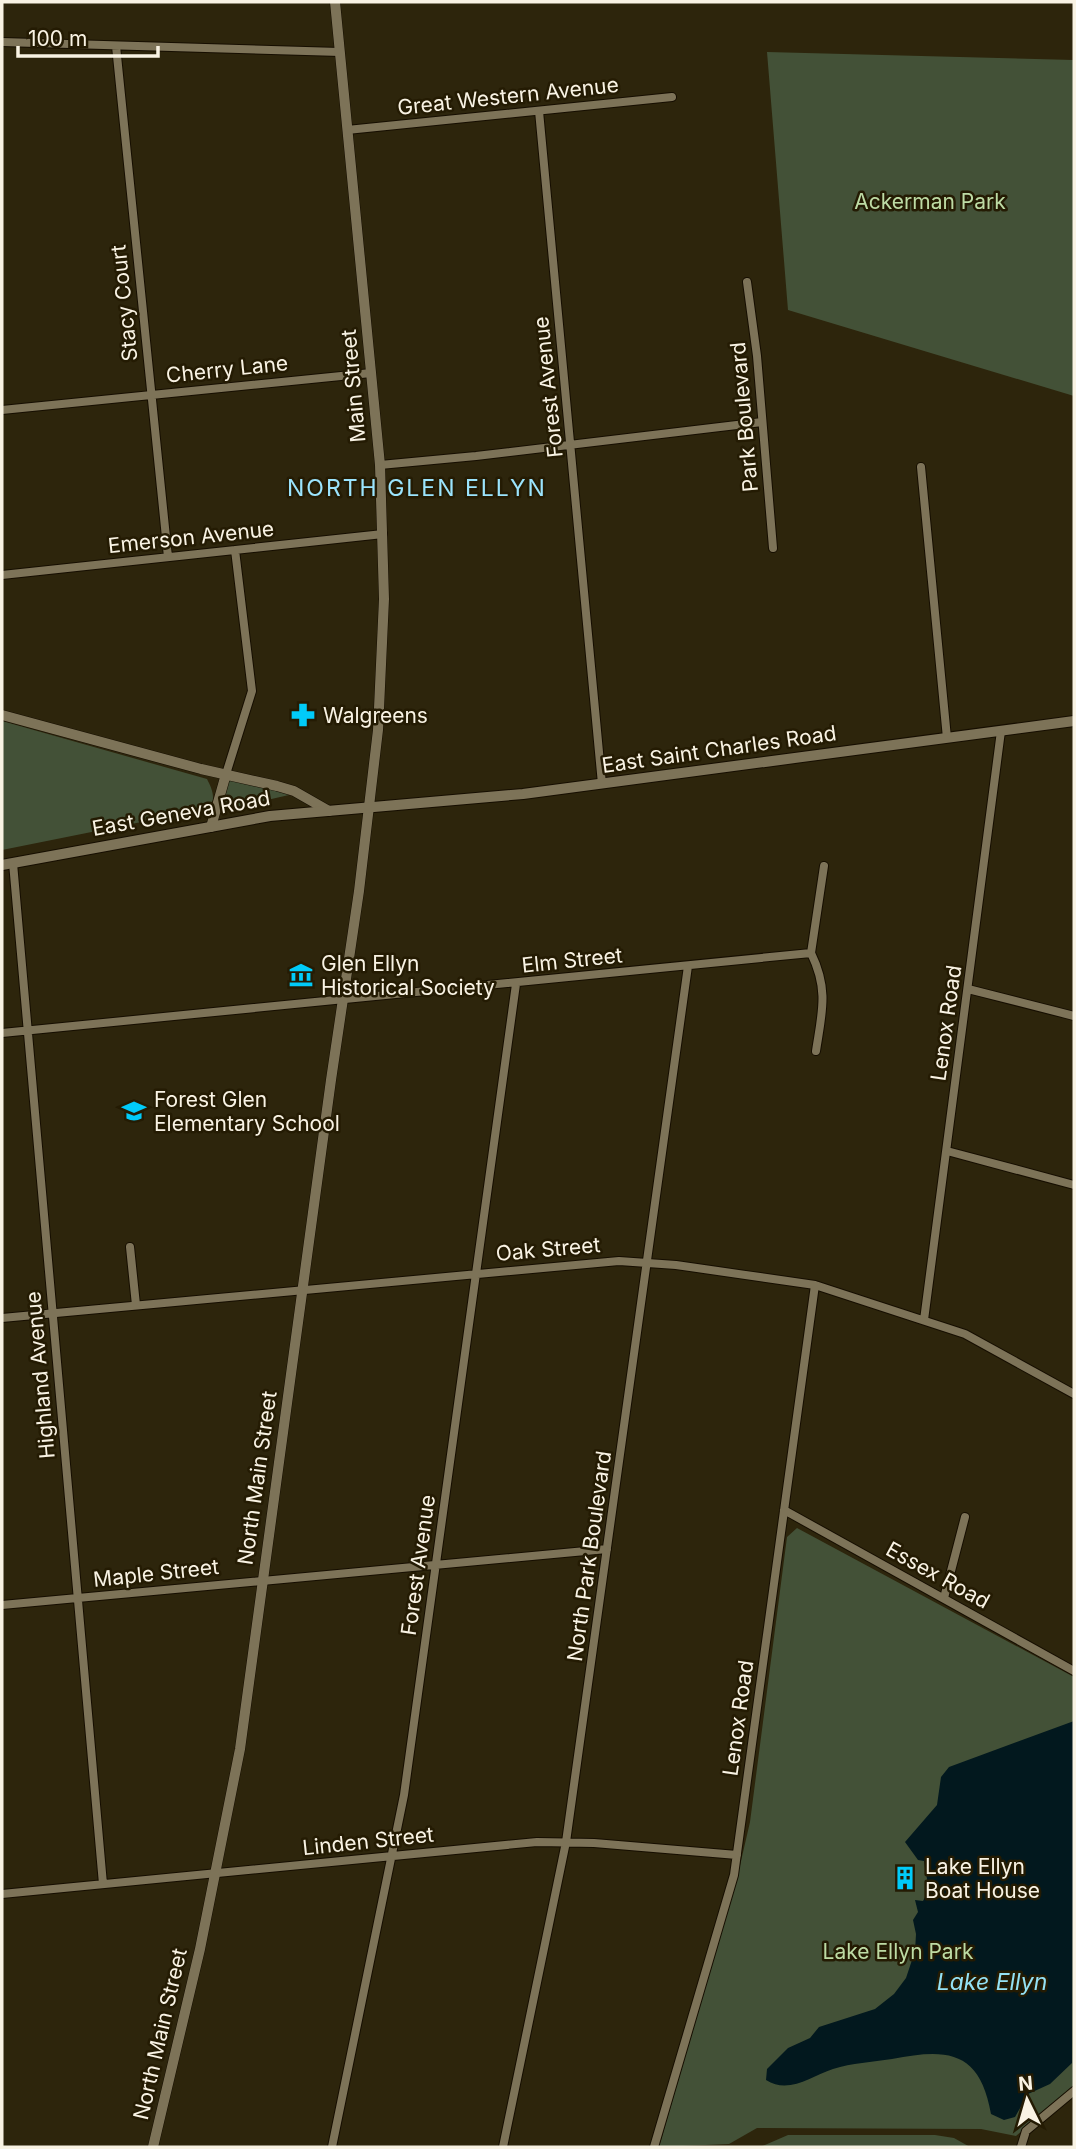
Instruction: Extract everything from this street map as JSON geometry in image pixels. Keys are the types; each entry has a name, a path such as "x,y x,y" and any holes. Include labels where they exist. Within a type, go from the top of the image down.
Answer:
{"main road":[{"name":"East Saint Charles Road","path":"369,809 602,784 1074,721"},
{"name":"East Geneva Road","path":"7,864 270,816 369,809"}],"street":[{"name":"Main Street","path":"335,2 380,465 383,534 382,670 369,809"},
{"path":"2,42 340,52"},
{"name":"Stacy Court","path":"116,46 168,557"},
{"name":"Great Western Avenue","path":"347,130 672,97"},
{"name":"Forest Avenue","path":"539,111 602,784"},
{"name":"Park Boulevard","path":"747,282 773,548"},
{"name":"Cherry Lane","path":"2,410 371,373"},
{"path":"380,465 572,446 762,422"},
{"path":"921,467 947,738"},
{"name":"Emerson Avenue","path":"2,575 383,534"},
{"path":"211,827 251,691 236,550"},
{"path":"2,715 294,791 329,811"},
{"name":"Lenox Road","path":"924,1320 1000,731"},
{"name":"North Main Street","path":"153,2147 216,1873 241,1747 369,809"},
{"name":"Highland Avenue","path":"7,864 27,1031 103,1884"},
{"path":"816,1051 824,991 822,976 811,953 824,866"},
{"name":"Elm Street","path":"2,1033 811,953"},
{"name":"North Park Boulevard","path":"503,2147 566,1842 688,966"},
{"name":"Forest Avenue","path":"332,2147 404,1796 516,984"},
{"path":"968,989 1074,1016"},
{"path":"947,1151 1074,1185"},
{"path":"130,1247 136,1305"},
{"name":"Oak Street","path":"2,1318 302,1288 619,1261 815,1285 965,1334 1074,1394"},
{"name":"Lenox Road","path":"654,2147 737,1855 815,1285"},
{"name":"Essex Road","path":"784,1510 1074,1671"},
{"path":"944,1598 965,1517"},
{"name":"Maple Street","path":"2,1605 607,1549"},
{"name":"Linden Street","path":"2,1894 537,1842 737,1855"},
{"path":"1021,2147 1026,2131 1074,2091"}],"green space":[{"name":"Ackerman Park","path":"767,52 1074,60 1074,396 788,310"},
{"path":"2,721 207,779 212,791 212,802 206,809 2,850"},
{"path":"233,779 289,795 219,811 228,780"},
{"name":"Lake Ellyn Park","path":"797,1528 1074,1677 1074,2085 1016,2136 981,2129 757,2128 729,2144 659,2147 738,1874 750,1822 787,1537"},
{"path":"788,2135 935,2135 954,2138 970,2147 760,2147"}],"water":[{"name":"Lake Ellyn","path":"1074,1721 1072,2063 1050,2084 1028,2094 1015,2117 1004,2120 991,2114 979,2077 958,2058 945,2055 929,2054 847,2065 792,2085 783,2086 766,2080 767,2069 788,2048 810,2038 819,2027 875,2009 894,1994 906,1978 915,1951 913,1920 918,1912 915,1900 923,1901 928,1886 924,1861 918,1860 905,1842 937,1805 941,1777 949,1767"}],"place":[{"name":"Walgreens","path":"303,715"},
{"name":"Glen Ellyn Historical Society","path":"301,975"},
{"name":"Forest Glen Elementary School","path":"134,1111"},
{"name":"Lake Ellyn Boat House","path":"905,1878"}],"district":[{"name":"NORTH GLEN ELLYN","path":"417,488"}]}
